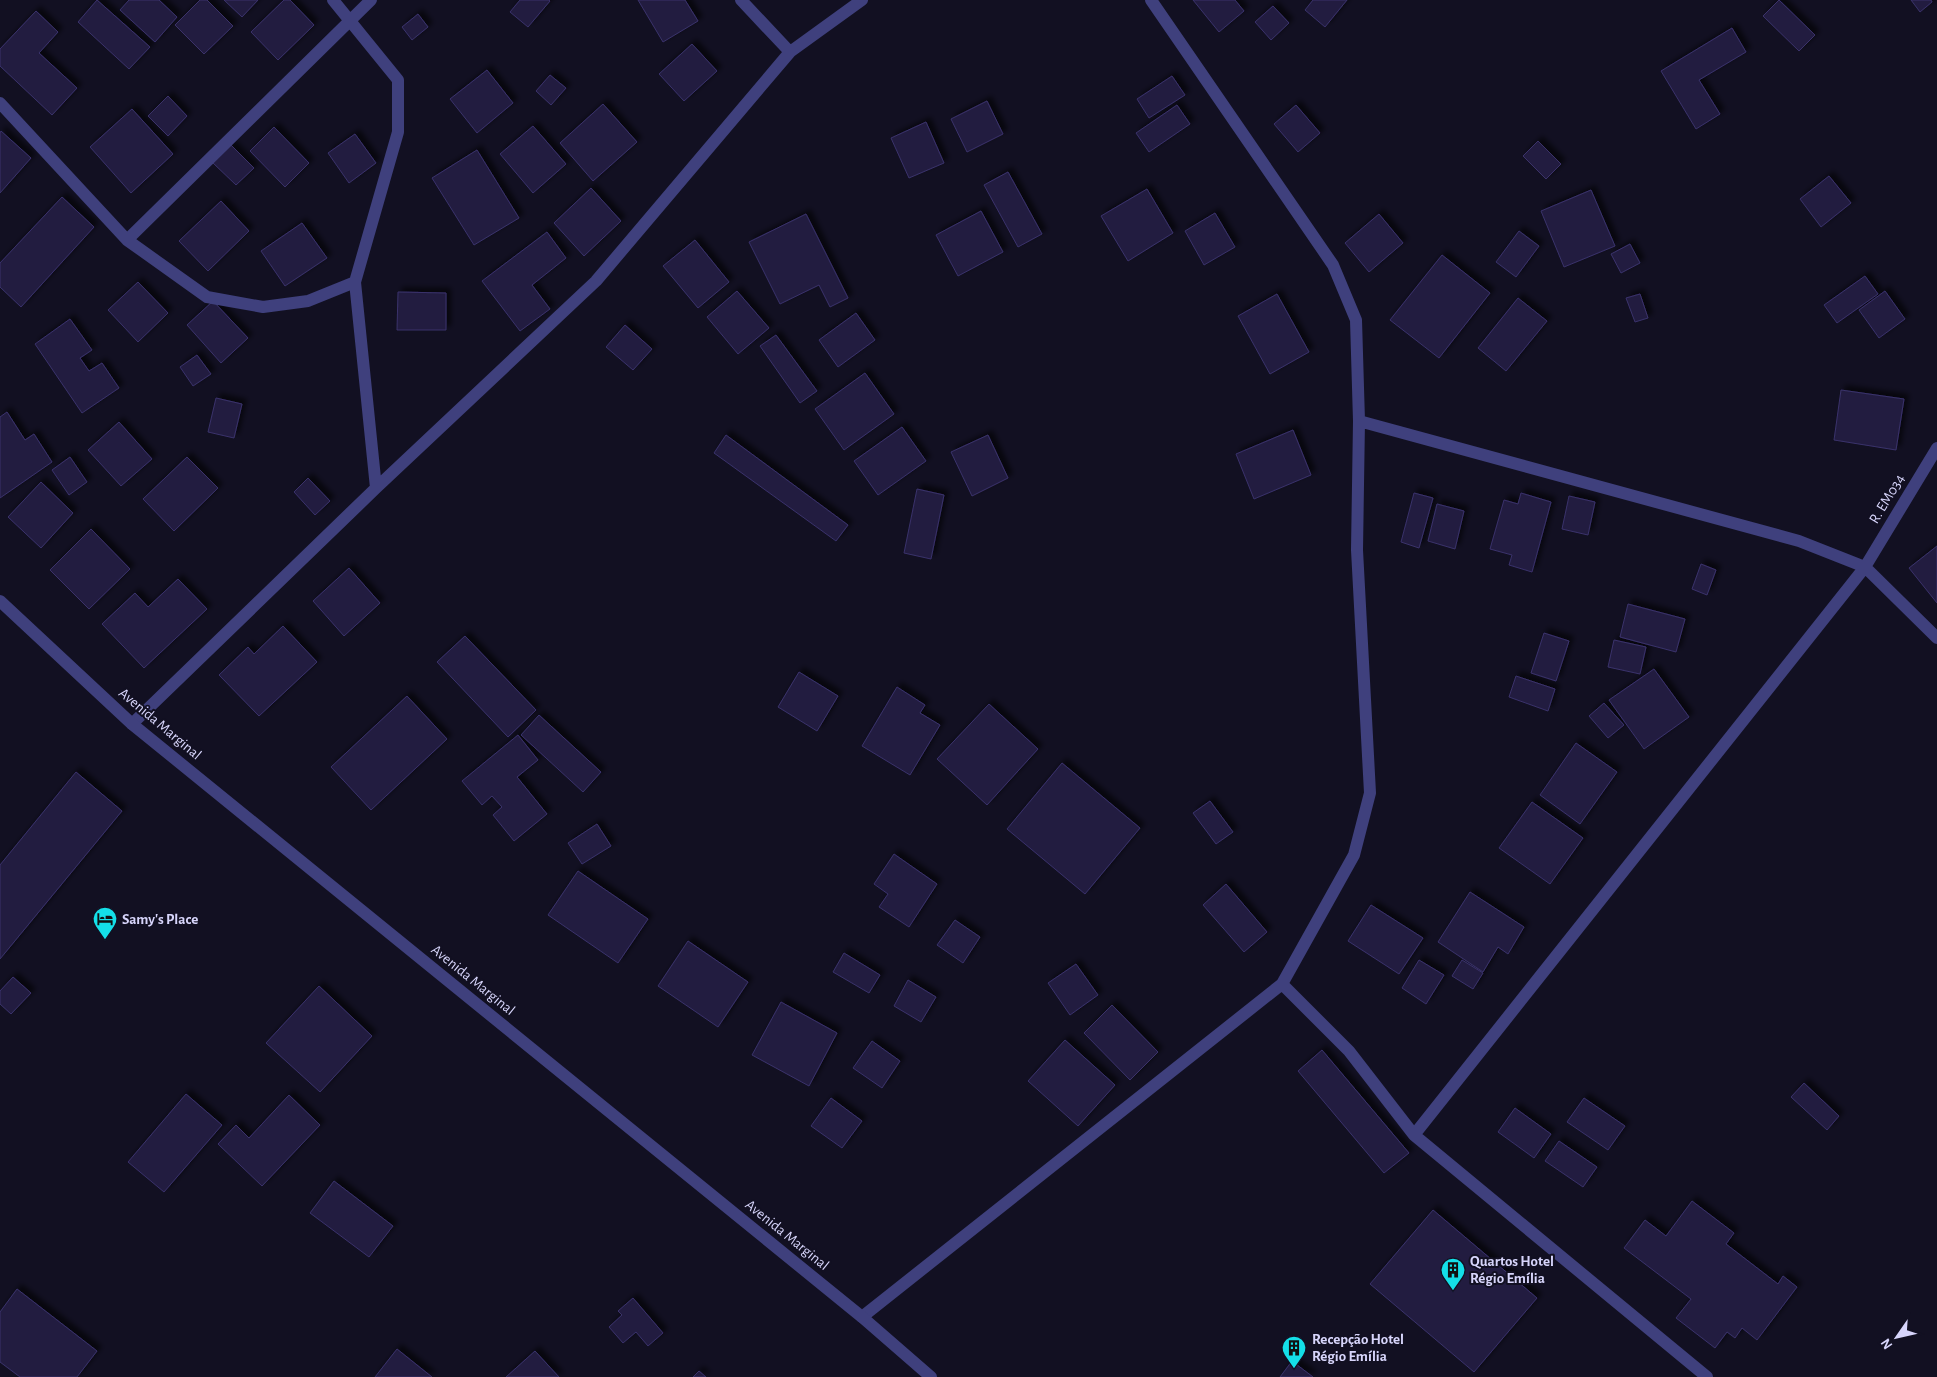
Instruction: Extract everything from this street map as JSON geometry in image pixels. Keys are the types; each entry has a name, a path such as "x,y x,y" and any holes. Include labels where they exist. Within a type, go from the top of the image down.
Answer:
{"street":[{"path":"333,0 398,80 398,132 354,282 376,488"},
{"path":"127,240 371,0"},
{"path":"741,0 790,52"},
{"path":"132,724 376,488 596,281 790,52 862,0"},
{"path":"862,1317 1282,984 1354,855 1370,793 1357,550 1359,421 1356,320 1333,264 1151,0"},
{"path":"0,104 127,240 207,296 263,307 308,301 354,282"},
{"path":"1359,421 1799,541 1865,567 1937,638"},
{"name":"R. EM034","path":"1414,1135 1865,567 1937,448"},
{"name":"Avenida Marginal","path":"0,601 132,724 862,1317 931,1377"},
{"path":"1282,984 1349,1051 1414,1135 1707,1377"}],"building":[{"path":"97,0 150,47 129,69 78,22"},
{"path":"129,0 159,0 177,17 155,42 120,10"},
{"path":"200,0 207,0 233,26 204,54 175,25"},
{"path":"224,0 258,0 242,17"},
{"path":"284,0 290,0 314,25 278,60 251,32"},
{"path":"520,0 550,1 528,27 510,12"},
{"path":"638,0 685,0 698,21 663,42"},
{"path":"1193,0 1235,0 1244,11 1219,32"},
{"path":"1313,0 1347,0 1325,27 1305,10"},
{"path":"1779,0 1815,35 1799,51 1763,16"},
{"path":"1911,0 1931,0 1932,2 1920,12"},
{"path":"1273,6 1289,23 1271,40 1255,22"},
{"path":"36,11 58,32 39,53 77,88 52,115 0,66 0,49"},
{"path":"418,14 428,27 412,40 402,27"},
{"path":"1732,28 1746,52 1699,80 1720,114 1696,129 1661,71"},
{"path":"692,44 717,71 684,101 659,74"},
{"path":"487,70 513,103 477,133 450,99"},
{"path":"550,75 566,88 551,105 536,91"},
{"path":"1172,76 1185,95 1149,118 1137,99"},
{"path":"168,96 187,116 168,136 148,116"},
{"path":"987,101 1003,134 967,152 951,119"},
{"path":"603,104 637,142 593,181 560,143"},
{"path":"1177,105 1190,124 1149,152 1136,133"},
{"path":"1296,105 1320,133 1298,152 1274,124"},
{"path":"132,109 173,154 131,193 90,147"},
{"path":"926,122 944,163 909,178 891,138"},
{"path":"533,126 566,164 533,193 500,154"},
{"path":"274,127 309,163 285,187 250,151"},
{"path":"1,131 31,158 0,193 0,133"},
{"path":"355,134 376,163 349,183 328,153"},
{"path":"1538,141 1561,164 1546,179 1523,156"},
{"path":"231,145 254,168 236,185 213,163"},
{"path":"477,150 519,218 474,245 432,178"},
{"path":"1008,172 1042,234 1018,247 984,185"},
{"path":"1829,176 1851,203 1821,227 1800,199"},
{"path":"591,188 621,221 584,256 554,223"},
{"path":"1147,189 1173,233 1128,261 1101,216"},
{"path":"1591,190 1615,246 1564,267 1541,211"},
{"path":"62,197 94,227 21,307 0,287 0,263"},
{"path":"221,201 249,231 208,271 179,241"},
{"path":"981,211 1003,252 958,276 936,235"},
{"path":"1215,213 1235,247 1204,265 1185,231"},
{"path":"806,214 848,298 830,307 819,285 780,304 749,242"},
{"path":"1379,214 1403,243 1369,272 1345,243"},
{"path":"302,223 327,258 285,286 261,251"},
{"path":"1519,231 1539,246 1516,277 1496,262"},
{"path":"547,232 566,258 532,285 550,309 520,331 482,281"},
{"path":"695,240 729,282 698,308 663,266"},
{"path":"1630,244 1640,263 1621,273 1611,254"},
{"path":"1442,255 1490,293 1439,358 1390,320"},
{"path":"1865,276 1878,294 1837,323 1824,305"},
{"path":"138,282 168,313 138,342 108,310"},
{"path":"737,291 769,328 738,354 707,317"},
{"path":"1885,291 1905,319 1879,338 1859,310"},
{"path":"398,292 446,293 446,330 397,330"},
{"path":"1277,294 1309,352 1270,374 1238,316"},
{"path":"1640,294 1648,318 1635,322 1626,298"},
{"path":"1518,298 1547,321 1506,371 1478,348"},
{"path":"213,301 248,338 221,363 187,325"},
{"path":"856,313 875,340 838,367 819,340"},
{"path":"70,319 92,350 80,358 89,371 102,363 119,388 82,413 35,344"},
{"path":"625,325 652,349 633,370 606,347"},
{"path":"776,335 817,391 800,403 760,346"},
{"path":"197,355 211,374 193,386 180,367"},
{"path":"865,373 894,414 844,450 815,409"},
{"path":"1841,390 1904,399 1896,450 1834,440"},
{"path":"216,398 242,404 234,438 208,432"},
{"path":"7,412 25,440 34,434 52,462 0,498 0,417"},
{"path":"119,422 152,459 121,486 88,450"},
{"path":"902,427 926,461 878,495 854,461"},
{"path":"1293,430 1311,475 1254,499 1236,454"},
{"path":"726,435 848,525 836,541 714,453"},
{"path":"988,435 1008,478 972,496 951,452"},
{"path":"70,457 87,482 69,495 52,470"},
{"path":"187,457 218,488 174,531 143,499"},
{"path":"308,478 330,501 315,515 294,492"},
{"path":"41,482 73,513 41,548 8,517"},
{"path":"917,489 944,495 931,559 904,553"},
{"path":"1414,493 1433,498 1419,548 1401,542"},
{"path":"1521,493 1551,502 1532,572 1509,565 1512,555 1490,549 1504,500 1518,504"},
{"path":"1569,496 1595,502 1588,535 1562,529"},
{"path":"1437,504 1464,511 1455,549 1428,541"},
{"path":"91,529 130,569 89,609 50,570"},
{"path":"1937,546 1937,603 1909,568"},
{"path":"1701,564 1716,570 1707,595 1692,589"},
{"path":"349,568 380,603 344,636 313,601"},
{"path":"178,579 207,609 144,668 102,624 135,593 148,607"},
{"path":"1628,604 1685,619 1676,652 1620,637"},
{"path":"283,626 317,662 259,716 219,675 248,647 254,654"},
{"path":"1544,633 1569,641 1556,681 1531,673"},
{"path":"465,636 536,710 508,737 437,662"},
{"path":"1614,640 1646,647 1640,674 1608,667"},
{"path":"1654,669 1689,717 1644,749 1609,700"},
{"path":"799,672 838,696 817,731 778,707"},
{"path":"1516,676 1555,689 1548,711 1509,697"},
{"path":"897,687 925,705 920,713 940,725 910,775 862,746"},
{"path":"407,696 447,739 371,810 331,767"},
{"path":"1604,703 1624,725 1608,738 1589,716"},
{"path":"989,704 1038,749 987,805 937,759"},
{"path":"539,715 601,772 583,792 521,735"},
{"path":"518,735 538,760 517,777 547,814 514,841 493,815 502,807 492,796 482,805 462,781"},
{"path":"1576,743 1617,772 1580,824 1540,795"},
{"path":"1062,763 1140,828 1085,894 1007,829"},
{"path":"76,772 122,811 0,959 0,865"},
{"path":"1210,801 1233,832 1216,844 1193,813"},
{"path":"1532,802 1583,838 1550,884 1499,848"},
{"path":"597,824 611,846 582,864 568,843"},
{"path":"894,854 937,884 909,927 879,907 888,894 874,884"},
{"path":"578,871 648,919 618,963 548,915"},
{"path":"1226,884 1267,932 1244,952 1203,905"},
{"path":"1470,892 1524,927 1508,954 1498,947 1483,972 1438,942"},
{"path":"1371,905 1423,938 1399,974 1348,941"},
{"path":"955,920 980,937 963,963 937,945"},
{"path":"688,941 748,982 718,1027 658,986"},
{"path":"844,953 880,975 869,993 833,972"},
{"path":"1419,960 1444,975 1426,1004 1402,988"},
{"path":"1462,960 1483,973 1473,989 1452,976"},
{"path":"1076,964 1098,995 1070,1015 1048,983"},
{"path":"13,977 31,993 11,1014 0,1004 0,991"},
{"path":"908,980 936,997 921,1022 894,1006"},
{"path":"319,986 372,1036 320,1092 266,1043"},
{"path":"781,1002 837,1033 809,1086 752,1055"},
{"path":"1112,1005 1158,1052 1130,1080 1084,1033"},
{"path":"1065,1040 1115,1085 1078,1126 1028,1081"},
{"path":"872,1041 900,1061 882,1088 853,1068"},
{"path":"1322,1050 1409,1153 1384,1173 1298,1071"},
{"path":"1804,1083 1839,1116 1827,1130 1791,1097"},
{"path":"186,1094 222,1125 164,1192 128,1162"},
{"path":"289,1095 320,1125 262,1186 218,1144 236,1125 249,1138"},
{"path":"831,1098 862,1121 842,1148 811,1126"},
{"path":"1584,1098 1625,1126 1608,1150 1567,1122"},
{"path":"1515,1108 1551,1134 1534,1158 1498,1132"},
{"path":"1559,1141 1597,1167 1583,1187 1545,1161"},
{"path":"334,1181 393,1226 369,1257 310,1213"},
{"path":"1692,1201 1734,1233 1726,1244 1778,1284 1783,1276 1797,1287 1757,1340 1742,1328 1735,1338 1727,1332 1715,1348 1676,1318 1691,1299 1624,1248 1645,1220 1666,1236"},
{"name":"Quartos Hotel Régio Emília","path":"1433,1210 1537,1298 1474,1372 1370,1284"},
{"path":"17,1289 97,1351 77,1377 20,1377 0,1362 0,1312"},
{"path":"633,1298 663,1333 648,1346 636,1332 623,1343 609,1327 622,1315 618,1311"},
{"path":"397,1349 432,1377 375,1377"},
{"path":"535,1351 559,1377 506,1377"},
{"name":"Recepção Hotel Régio Emília","path":"1292,1361 1313,1377 1280,1377"},
{"path":"699,1371 706,1377 693,1377"}],"place":[{"name":"Samy's Place","path":"105,940"},
{"name":"Quartos Hotel Régio Emília","path":"1453,1291"},
{"name":"Recepção Hotel Régio Emília","path":"1294,1369"}]}
